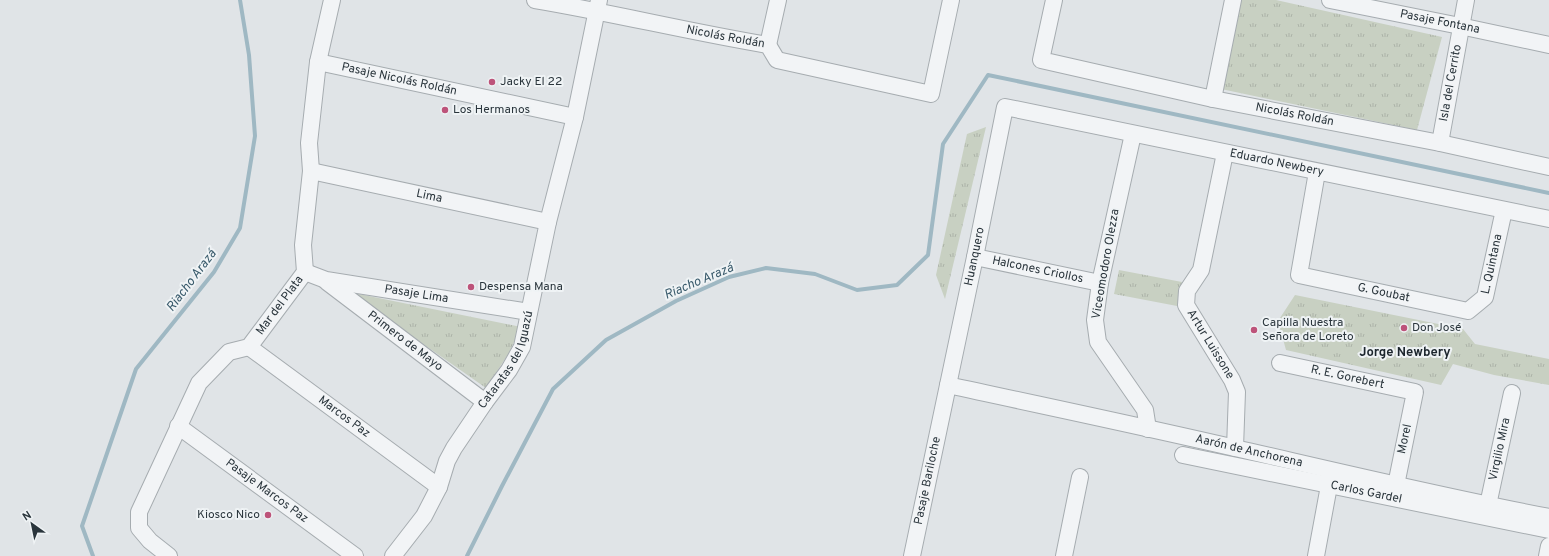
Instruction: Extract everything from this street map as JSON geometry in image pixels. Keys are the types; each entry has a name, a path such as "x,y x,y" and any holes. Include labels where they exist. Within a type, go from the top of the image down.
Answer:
{"street":[{"name":"Mar del Plata","path":"169,556 150,541 139,528 139,512 178,426 199,383 229,352 249,347 305,272 303,245 311,171 309,143 318,62 332,0"},
{"name":"Nicolás Roldán","path":"535,0 598,5 736,39 768,45 777,60 931,94 951,0"},
{"path":"768,45 778,0"},
{"name":"Nicolás Roldán","path":"1054,0 1041,60 1213,98 1440,143 1549,167"},
{"path":"1213,98 1233,0"},
{"name":"Pasaje Fontana","path":"1330,0 1549,45"},
{"name":"Isla del Cerrito","path":"1440,143 1460,26 1466,0"},
{"name":"Cataratas del Iguazú","path":"393,556 424,516 439,487 447,461 454,448 509,370 522,347 548,222 575,117 598,5"},
{"name":"Pasaje Nicolás Roldán","path":"318,62 575,117"},
{"name":"Eduardo Newbery","path":"1005,107 1549,219"},
{"name":"Huanquero","path":"944,405 976,257 1005,107"},
{"name":"Viceomodoro Olezza","path":"1133,134 1100,283 1095,320 1098,342 1145,410 1148,428"},
{"name":"Artur Luissone","path":"1225,153 1201,270 1187,291 1186,305 1232,380 1237,392 1235,448"},
{"name":"Lima","path":"311,171 548,222"},
{"name":"G. Goubat","path":"1317,172 1299,275 1468,311"},
{"name":"L. Quintana","path":"1468,311 1485,297 1504,210"},
{"name":"Halcones Criollos","path":"976,257 1100,283"},
{"name":"Pasaje Lima","path":"305,272 326,280 530,312"},
{"name":"Primero de Mayo","path":"326,280 485,402"},
{"name":"Marcos Paz","path":"249,347 439,487"},
{"name":"R. E. Gorebert","path":"1280,363 1415,392"},
{"name":"Aarón de Anchorena","path":"948,385 1235,448 1331,478 1396,485 1549,517"},
{"name":"Morel","path":"1396,485 1415,392"},
{"name":"Virgilio Mira","path":"1488,505 1512,393"},
{"name":"Pasaje Bariloche","path":"912,556 944,405"},
{"name":"Pasaje Marcos Paz","path":"178,426 355,556"},
{"name":"Carlos Gardel","path":"1183,455 1331,478 1549,530"},
{"path":"1064,556 1080,477"},
{"path":"1316,556 1331,478"},
{"path":"1547,556 1549,546"}],"green space":[{"path":"1239,0 1276,0 1442,37 1417,130 1221,89"},
{"path":"986,127 945,299 936,275 967,134"},
{"path":"1119,270 1182,282 1177,306 1114,294"},
{"path":"349,292 521,327 509,353 486,388"},
{"path":"1295,295 1463,329 1475,344 1549,359 1549,385 1494,375 1453,364 1441,385 1286,350 1278,321"}],"waterway":[{"name":"Riacho Arazá","path":"93,556 82,526 136,369 214,272 240,228 255,136 249,55 240,0"},
{"name":"Riacho Arazá","path":"467,556 553,389 606,340 676,301 729,277 766,268 815,274 857,290 897,285 928,255 943,144 988,75 1549,193"}],"place":[{"name":"Jacky El 22","path":"492,82"},
{"name":"Los Hermanos","path":"445,110"},
{"name":"Despensa Mana","path":"471,287"},
{"name":"Don José","path":"1404,328"},
{"name":"Capilla Nuestra Señora de Loreto","path":"1254,330"},
{"name":"Kiosco Nico","path":"268,515"}],"district":[{"name":"Jorge Newbery","path":"1405,353"}]}
